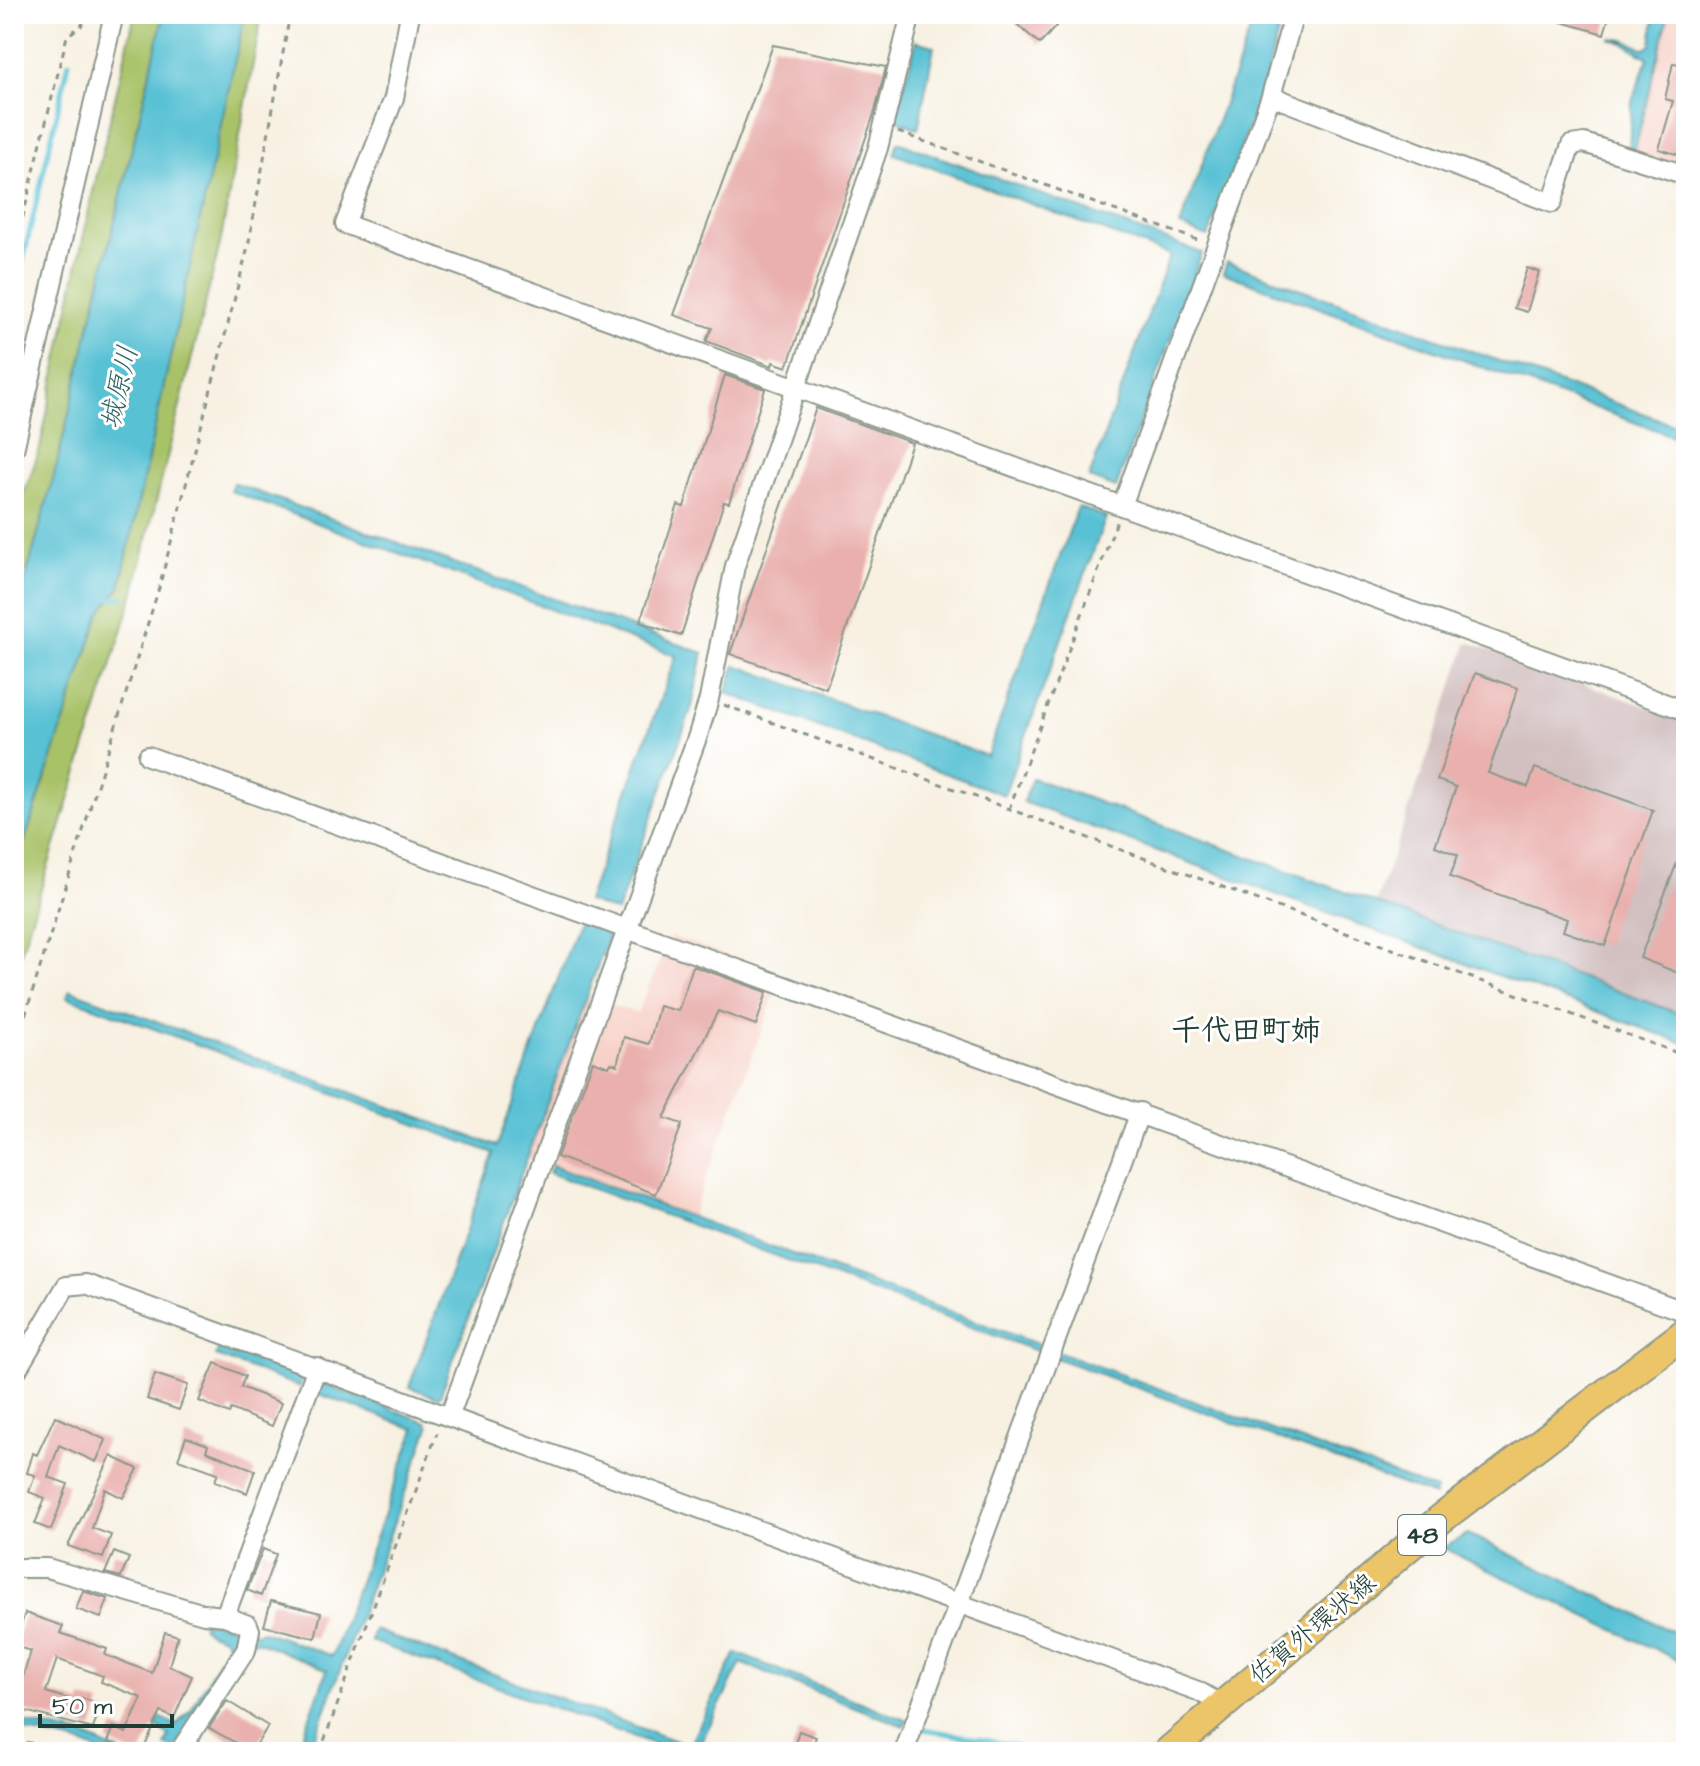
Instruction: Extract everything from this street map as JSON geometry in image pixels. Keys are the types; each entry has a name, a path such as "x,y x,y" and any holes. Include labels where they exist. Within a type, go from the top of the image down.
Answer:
{"main road":[{"name":"佐賀外環状線","path":"1168,1752 1442,1518 1686,1332"}],"street":[{"path":"14,450 114,14"},
{"path":"410,14 394,98 345,224 1686,711"},
{"path":"450,1415 698,735 709,699 735,566 883,127 911,14"},
{"path":"1122,506 1271,96 1294,14"},
{"path":"1271,96 1552,203 1571,145 1584,143 1686,175"},
{"path":"148,756 1140,1112 1686,1312"},
{"path":"904,1752 1140,1112"},
{"path":"14,1375 66,1286 86,1284 1198,1691 1221,1704"},
{"path":"225,1616 317,1367"},
{"path":"14,1568 47,1568 248,1625 246,1650 179,1752"}],"path":[{"path":"14,253 67,36 82,25 85,14"},
{"path":"14,1062 18,1038 159,588 248,247 290,14"},
{"path":"883,127 1216,247"},
{"path":"1009,809 1122,506"},
{"path":"709,699 1686,1056"},
{"path":"320,1752 440,1426 450,1415"},
{"path":"14,1740 79,1752"}],"shaded area":[{"path":"1670,14 1686,14 1686,185 1629,167 1653,64"},
{"path":"1468,642 1670,715 1686,678 1686,1020 1374,908"},
{"path":"671,936 782,975 691,1219 519,1155 578,995 637,1013"}],"green space":[{"path":"135,14 164,14 56,468 27,573 14,563 14,523 40,448 91,200"},
{"path":"245,14 262,14 220,244 132,599 14,975 14,873 100,613 120,587"}],"water":[{"name":"城原川","path":"164,14 245,14 120,587 100,613 14,873 14,621 56,468"},
{"path":"1256,14 1283,14 1264,85 1208,237 1180,226"},
{"path":"1655,14 1669,14 1635,149 1629,149 1632,101 1648,58 1609,38 1625,40 1645,49 1651,45"},
{"path":"916,41 934,46 918,129 895,119"},
{"path":"898,142 1202,253 1116,488 1089,478 1170,255 894,154"},
{"path":"1227,262 1686,429 1686,441 1223,273"},
{"path":"233,483 703,653 692,707 617,912 587,901 676,656 230,491"},
{"path":"1078,507 1106,517 1004,795 726,693 736,665 987,756"},
{"path":"1032,778 1686,1016 1686,1044 1023,802"},
{"path":"579,921 610,932 440,1396 436,1397 409,1387 494,1153 67,997 70,990 497,1146"},
{"path":"552,1166 1436,1490 1434,1496 549,1173"},
{"path":"220,1346 303,1377 300,1387 216,1356"},
{"path":"320,1383 427,1422 429,1427 310,1752 297,1752 327,1670 257,1641 241,1643 174,1750 165,1745 169,1736 142,1715 146,1711 176,1725 191,1710 228,1644 224,1638 207,1632 202,1626 208,1621 257,1633 263,1631 332,1656 415,1429 316,1393"},
{"path":"1468,1534 1686,1638 1686,1664 1443,1548"},
{"path":"374,1630 689,1746 736,1653 908,1721 904,1726 741,1663 696,1752 676,1752 370,1641"},
{"path":"14,1721 79,1734 120,1752 101,1752 76,1742 14,1729"}],"building":[{"path":"1005,14 1043,14 1056,26 1040,44"},
{"path":"1549,14 1600,14 1609,17 1604,34 1548,18"},
{"path":"773,45 886,67 875,111 787,367 773,362 772,366 706,341 712,328 674,315"},
{"path":"1673,63 1686,65 1686,157 1659,149 1673,101 1665,99"},
{"path":"1527,268 1539,272 1527,312 1514,308"},
{"path":"725,375 765,389 729,503 724,502 681,636 640,622 678,505 684,507"},
{"path":"816,408 912,443 826,688 730,654"},
{"path":"1475,673 1518,688 1488,773 1528,787 1535,768 1653,810 1605,946 1563,931 1567,919 1450,877 1458,855 1435,846 1456,787 1437,780"},
{"path":"1686,842 1686,976 1640,958"},
{"path":"693,966 767,992 756,1025 718,1011 664,1118 682,1124 656,1194 557,1157 593,1061 609,1067 611,1063 617,1065 624,1037 649,1044 659,1006 678,1011"},
{"path":"215,1363 245,1376 241,1387 281,1403 272,1426 231,1409 229,1414 199,1401"},
{"path":"155,1374 188,1385 179,1410 147,1399"},
{"path":"55,1416 106,1440 96,1462 59,1445 48,1477 68,1484 51,1530 35,1524 45,1498 29,1492 35,1475 27,1473 33,1453 37,1455"},
{"path":"186,1437 208,1445 206,1451 255,1470 247,1493 215,1481 218,1473 178,1459"},
{"path":"111,1456 138,1469 123,1498 105,1489 92,1528 111,1535 103,1558 68,1546"},
{"path":"263,1549 276,1554 261,1596 247,1590"},
{"path":"114,1552 129,1558 121,1577 105,1573"},
{"path":"83,1591 108,1599 101,1618 76,1609"},
{"path":"271,1601 321,1613 315,1638 264,1626"},
{"path":"25,1613 63,1626 60,1633 107,1649 105,1655 152,1673 165,1632 178,1636 169,1666 192,1676 174,1718 161,1712 142,1752 130,1752 108,1742 114,1727 126,1733 142,1698 101,1682 103,1676 57,1659 46,1692 81,1703 82,1698 101,1704 93,1729 14,1708 14,1684 20,1686 31,1651 14,1646"},
{"path":"227,1701 268,1726 252,1752 209,1728"},
{"path":"799,1731 816,1737 810,1752 792,1752"}],"waterway":[{"path":"14,299 69,62"},
{"path":"14,590 17,594 28,594"},
{"path":"106,598 123,598"},
{"path":"918,1728 1017,1746 1016,1752"}],"district":[{"name":"千代田町姉","path":"1246,1030"}]}
